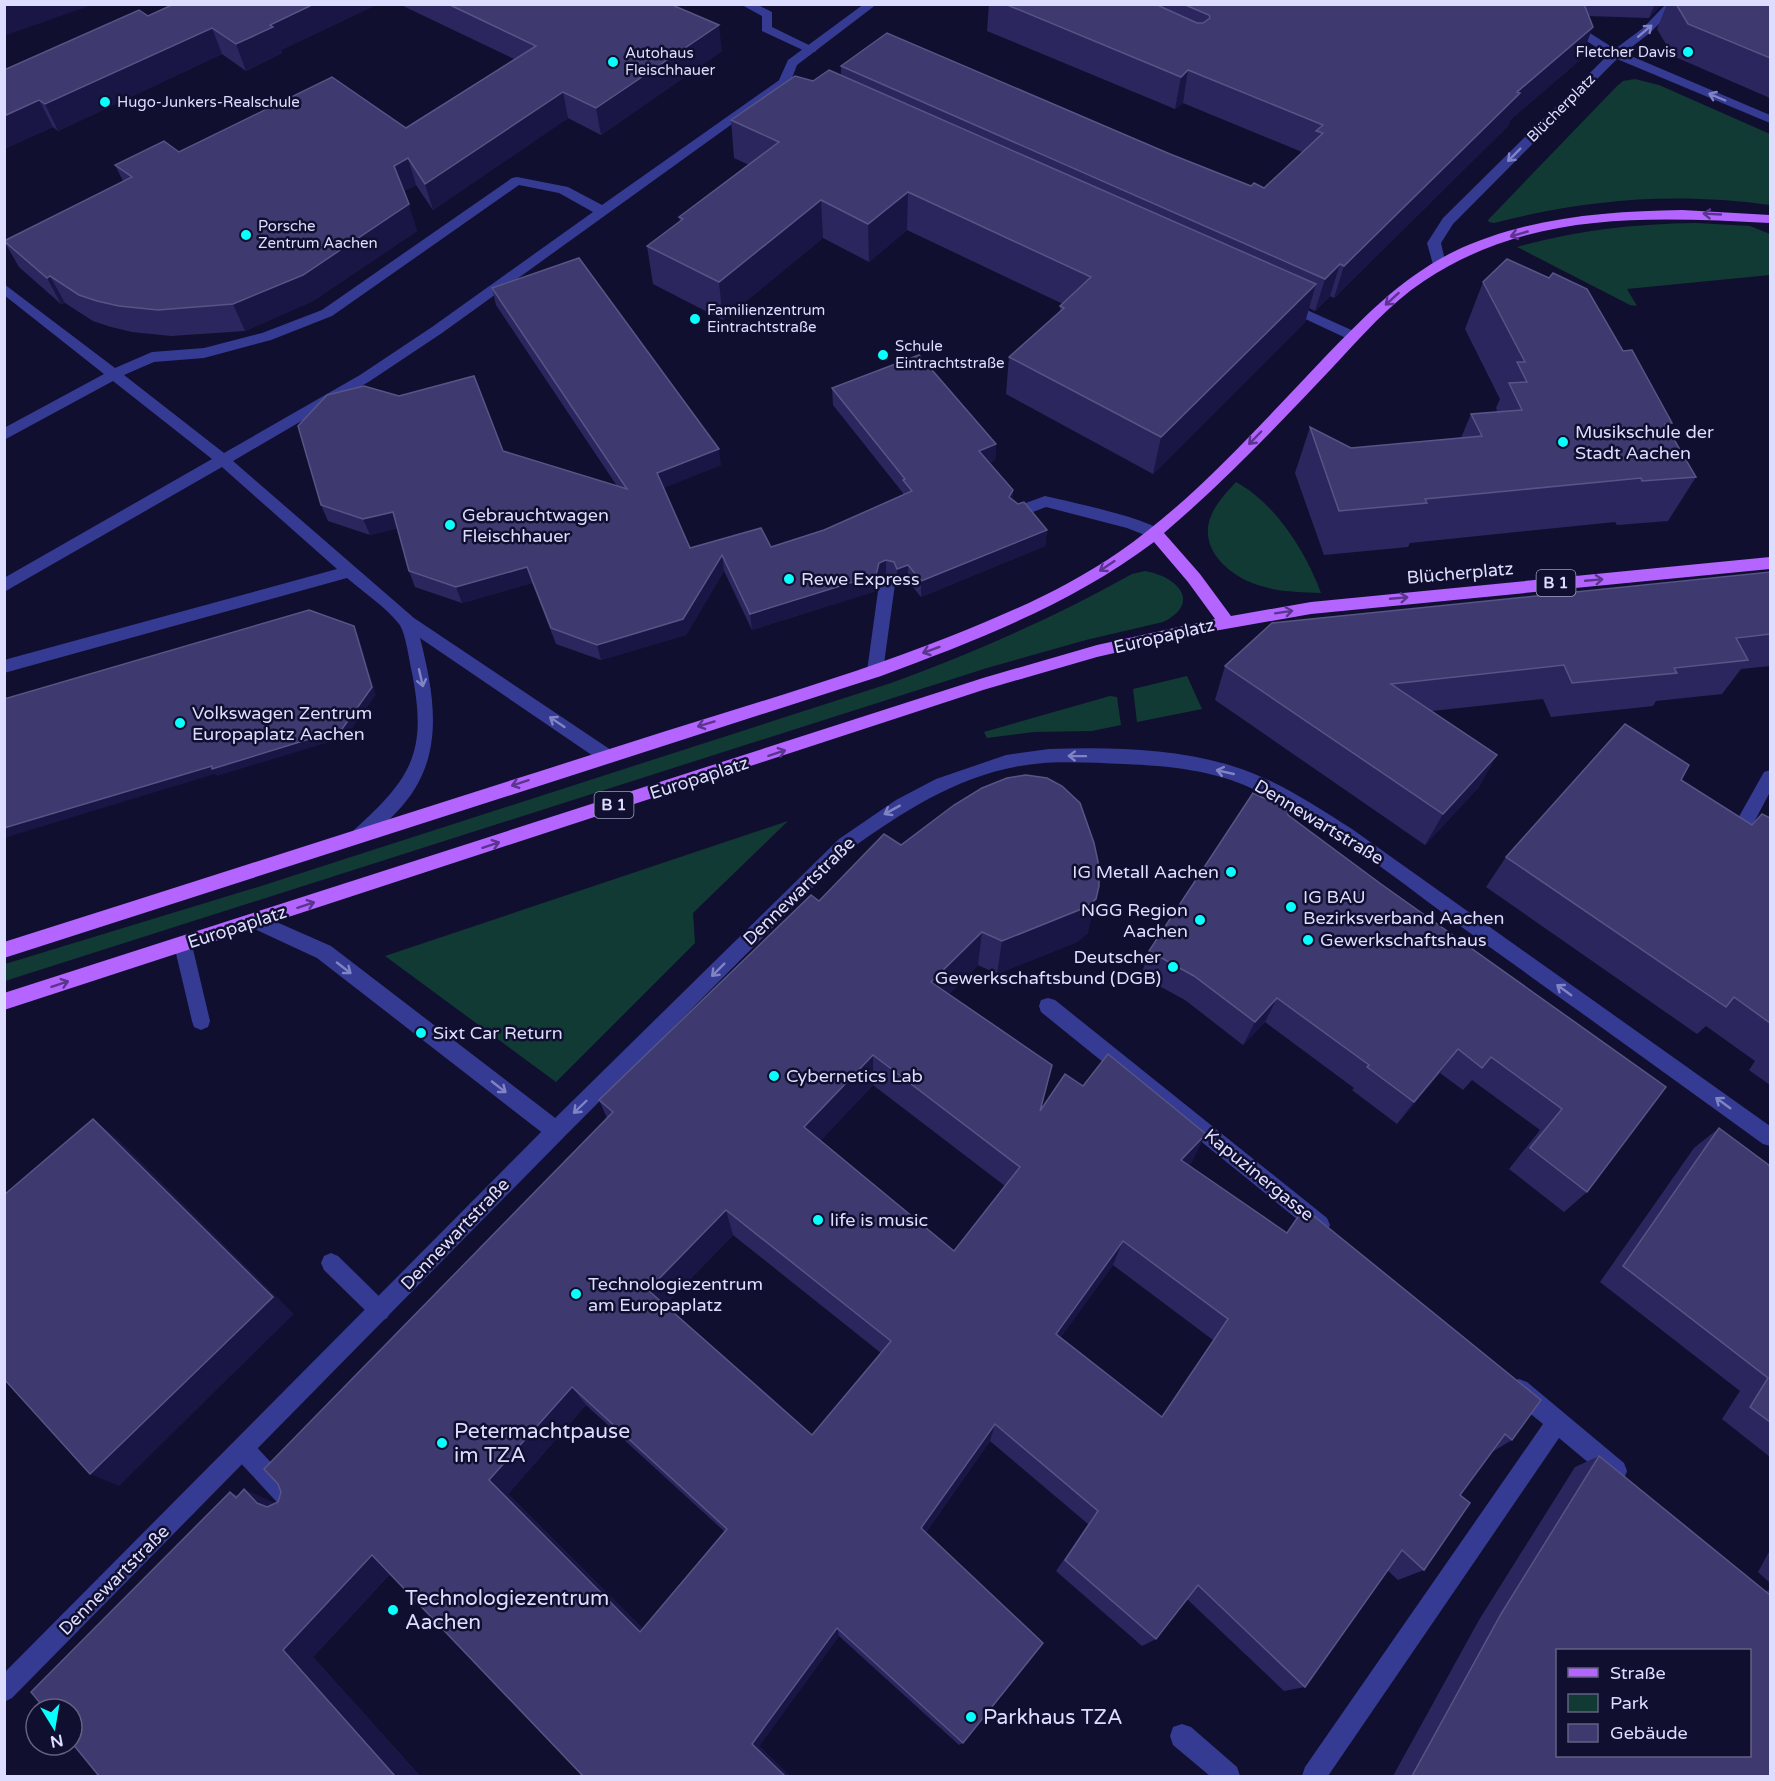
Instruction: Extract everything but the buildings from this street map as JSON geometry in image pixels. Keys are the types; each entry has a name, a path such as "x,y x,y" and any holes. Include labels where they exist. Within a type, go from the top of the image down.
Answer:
{"main road":[{"path":"4,950 875,670 978,633 1075,588 1155,533 1244,449 1353,336 1401,292 1439,265 1511,237 1592,219 1682,213 1770,219"},
{"path":"1155,533 1194,578 1226,621"},
{"name":"Blücherplatz","path":"1226,621 1341,604 1770,563"},
{"name":"Europaplatz","path":"4,1002 983,684 1097,651 1226,621"}],"street":[{"path":"745,4 768,14 766,29 811,49"},
{"path":"4,586 365,378 437,330 785,80 792,63 872,4"},
{"path":"1535,4 1615,54 1770,119"},
{"name":"Blücherplatz","path":"1439,265 1434,243 1448,220 1615,54 1647,30 1673,4"},
{"path":"785,80 828,99"},
{"path":"4,435 114,374 152,357 204,353 266,337 327,313 517,181 563,190 602,211"},
{"path":"4,288 222,459 408,621 605,756"},
{"path":"1279,302 1353,336"},
{"path":"1017,512 1045,501 1131,524 1155,533"},
{"path":"4,667 351,571"},
{"path":"875,670 887,584"},
{"path":"360,835 402,795 419,768 426,739 428,729 426,698 408,621"},
{"name":"Dennewartstraße","path":"4,1690 556,1131 845,844 884,814 937,785 1007,762 1067,756 1178,761 1244,777 1277,792 1346,834 1770,1137"},
{"path":"1770,777 1741,829 1770,846"},
{"path":"256,921 324,952 556,1131"},
{"path":"183,945 201,1021"},
{"name":"Kapuzinergasse","path":"1048,1006 1240,1158 1340,1241"},
{"path":"331,1263 380,1311"},
{"path":"1502,1377 1628,1481"},
{"path":"1314,1776 1557,1422"},
{"path":"243,1449 297,1507"},
{"path":"1182,1736 1228,1776"}],"green space":[{"path":"1635,79 1659,85 1770,134 1770,205 1699,199 1631,200 1563,208 1494,223 1489,222 1488,220 1617,86 1623,81"},
{"path":"1696,223 1750,226 1770,234 1770,275 1627,289 1637,306 1630,305 1517,247 1562,236 1606,229"},
{"path":"1236,482 1264,502 1288,530 1307,561 1321,593 1283,591 1261,586 1239,576 1220,561 1209,540 1208,528 1216,507"},
{"path":"1145,571 1167,578 1181,591 1183,598 1181,606 1175,614 1163,622 1086,640 987,668 5,981 5,964 258,887 891,683 1014,633 1132,574"},
{"path":"1187,676 1202,709 1137,722 1133,689"},
{"path":"1110,696 1117,697 1121,725 1092,731 1034,732 987,738 984,732"},
{"path":"788,821 693,913 695,943 556,1082 385,956"}],"place":[{"name":"Fletcher Davis","path":"1688,52"},
{"name":"Autohaus Fleischhauer","path":"613,62"},
{"name":"Hugo-Junkers-Realschule","path":"105,102"},
{"name":"Porsche Zentrum Aachen","path":"246,235"},
{"name":"Familienzentrum Eintrachtstraße","path":"695,319"},
{"name":"Schule Eintrachtstraße","path":"883,355"},
{"name":"Musikschule der Stadt Aachen","path":"1563,442"},
{"name":"Gebrauchtwagen Fleischhauer","path":"450,525"},
{"name":"Rewe Express","path":"789,579"},
{"name":"Volkswagen Zentrum Europaplatz Aachen","path":"180,723"},
{"name":"IG Metall Aachen","path":"1231,872"},
{"name":"IG BAU Bezirksverband Aachen","path":"1291,907"},
{"name":"NGG Region Aachen","path":"1200,920"},
{"name":"Gewerkschaftshaus","path":"1308,940"},
{"name":"Deutscher Gewerkschaftsbund (DGB)","path":"1173,967"},
{"name":"Sixt Car Return","path":"421,1033"},
{"name":"Cybernetics Lab","path":"774,1076"},
{"name":"life is music","path":"818,1220"},
{"name":"Technologiezentrum am Europaplatz","path":"576,1294"},
{"name":"Petermachtpause im TZA","path":"442,1443"},
{"name":"Technologiezentrum Aachen","path":"393,1610"},
{"name":"Parkhaus TZA","path":"971,1717"}]}
